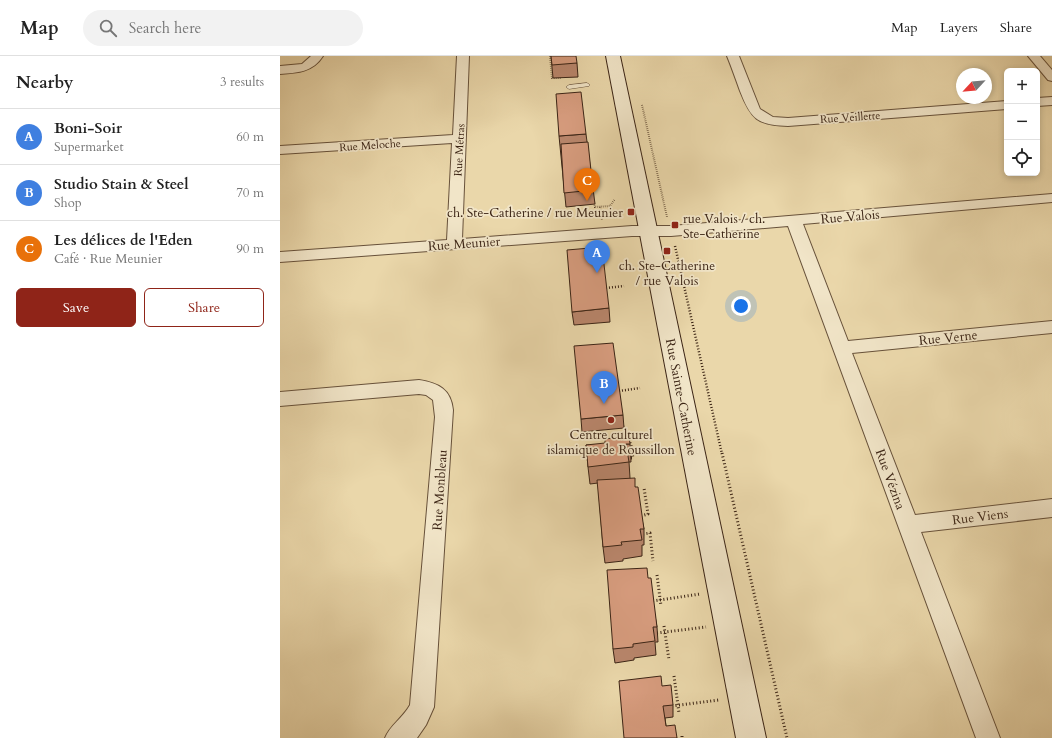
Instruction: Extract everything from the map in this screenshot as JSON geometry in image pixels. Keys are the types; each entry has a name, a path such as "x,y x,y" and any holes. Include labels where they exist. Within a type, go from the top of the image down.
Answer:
{"street":[{"path":"280,70 308,66 312,64 317,56"},
{"name":"Rue Métras","path":"454,244 463,56"},
{"name":"Rue Sainte-Catherine","path":"613,56 658,227 750,738"},
{"name":"Rue Veillette","path":"733,56 754,111 761,117 772,121 788,122 1004,105"},
{"path":"1034,56 1052,77"},
{"path":"1040,102 1052,101"},
{"name":"Rue Meloche","path":"280,150 459,139"},
{"name":"Rue Valois","path":"658,227 671,231 1052,198"},
{"name":"Rue Vézina","path":"794,221 843,348 988,738"},
{"name":"Rue Meunier","path":"280,257 632,231 658,227"},
{"name":"Rue Verne","path":"843,348 1052,327"},
{"name":"Rue Monbleau","path":"280,398 419,387 436,391 444,401 424,695 422,707 417,719 409,730 397,738"},
{"name":"Rue Viens","path":"908,525 1052,508"}],"lane":[{"path":"568,85 588,85"}],"path":[{"path":"550,56 552,78 568,85"},
{"path":"641,101 658,227"},
{"path":"594,197 595,207 610,206 615,199"},
{"name":"Rue Sainte-Catherine","path":"673,240 787,738"},
{"path":"606,282 607,291"},
{"path":"606,288 624,286"},
{"path":"619,391 640,388"},
{"path":"623,423 626,435 631,441 633,458 631,458"},
{"path":"641,516 648,514 644,488"},
{"path":"643,534 650,533 653,561"},
{"path":"657,575 661,606"},
{"path":"653,601 700,594"},
{"path":"664,626 669,660"},
{"path":"656,633 706,627"},
{"path":"674,676 679,713"},
{"path":"672,706 719,700"}],"building":[{"path":"551,56 576,56 577,63 552,65"},
{"path":"581,92 586,134 559,136 556,94"},
{"path":"588,142 593,190 564,193 561,144"},
{"path":"602,247 609,308 572,312 567,250"},
{"path":"613,343 623,415 581,419 574,346"},
{"path":"629,436 630,444 626,444 629,462 588,467 586,445 605,443 605,439"},
{"path":"635,478 635,487 638,487 644,529 640,529 642,540 621,542 622,545 603,547 597,480"},
{"path":"647,568 648,578 651,578 657,627 653,627 655,641 633,644 633,647 613,649 607,570"},
{"path":"661,676 662,686 671,685 673,705 663,706 666,726 675,725 677,738 624,738 619,681"}],"place":[{"name":"Les délices de l'Eden","path":"587,201"},
{"name":"ch. Ste-Catherine / rue Meunier","path":"631,212"},
{"name":"rue Valois / ch. Ste-Catherine","path":"675,225"},
{"name":"ch. Ste-Catherine / rue Valois","path":"667,251"},
{"name":"Boni-Soir","path":"597,273"},
{"name":"Studio Stain & Steel","path":"604,404"},
{"name":"Centre culturel islamique de Roussillon","path":"611,420"}]}
